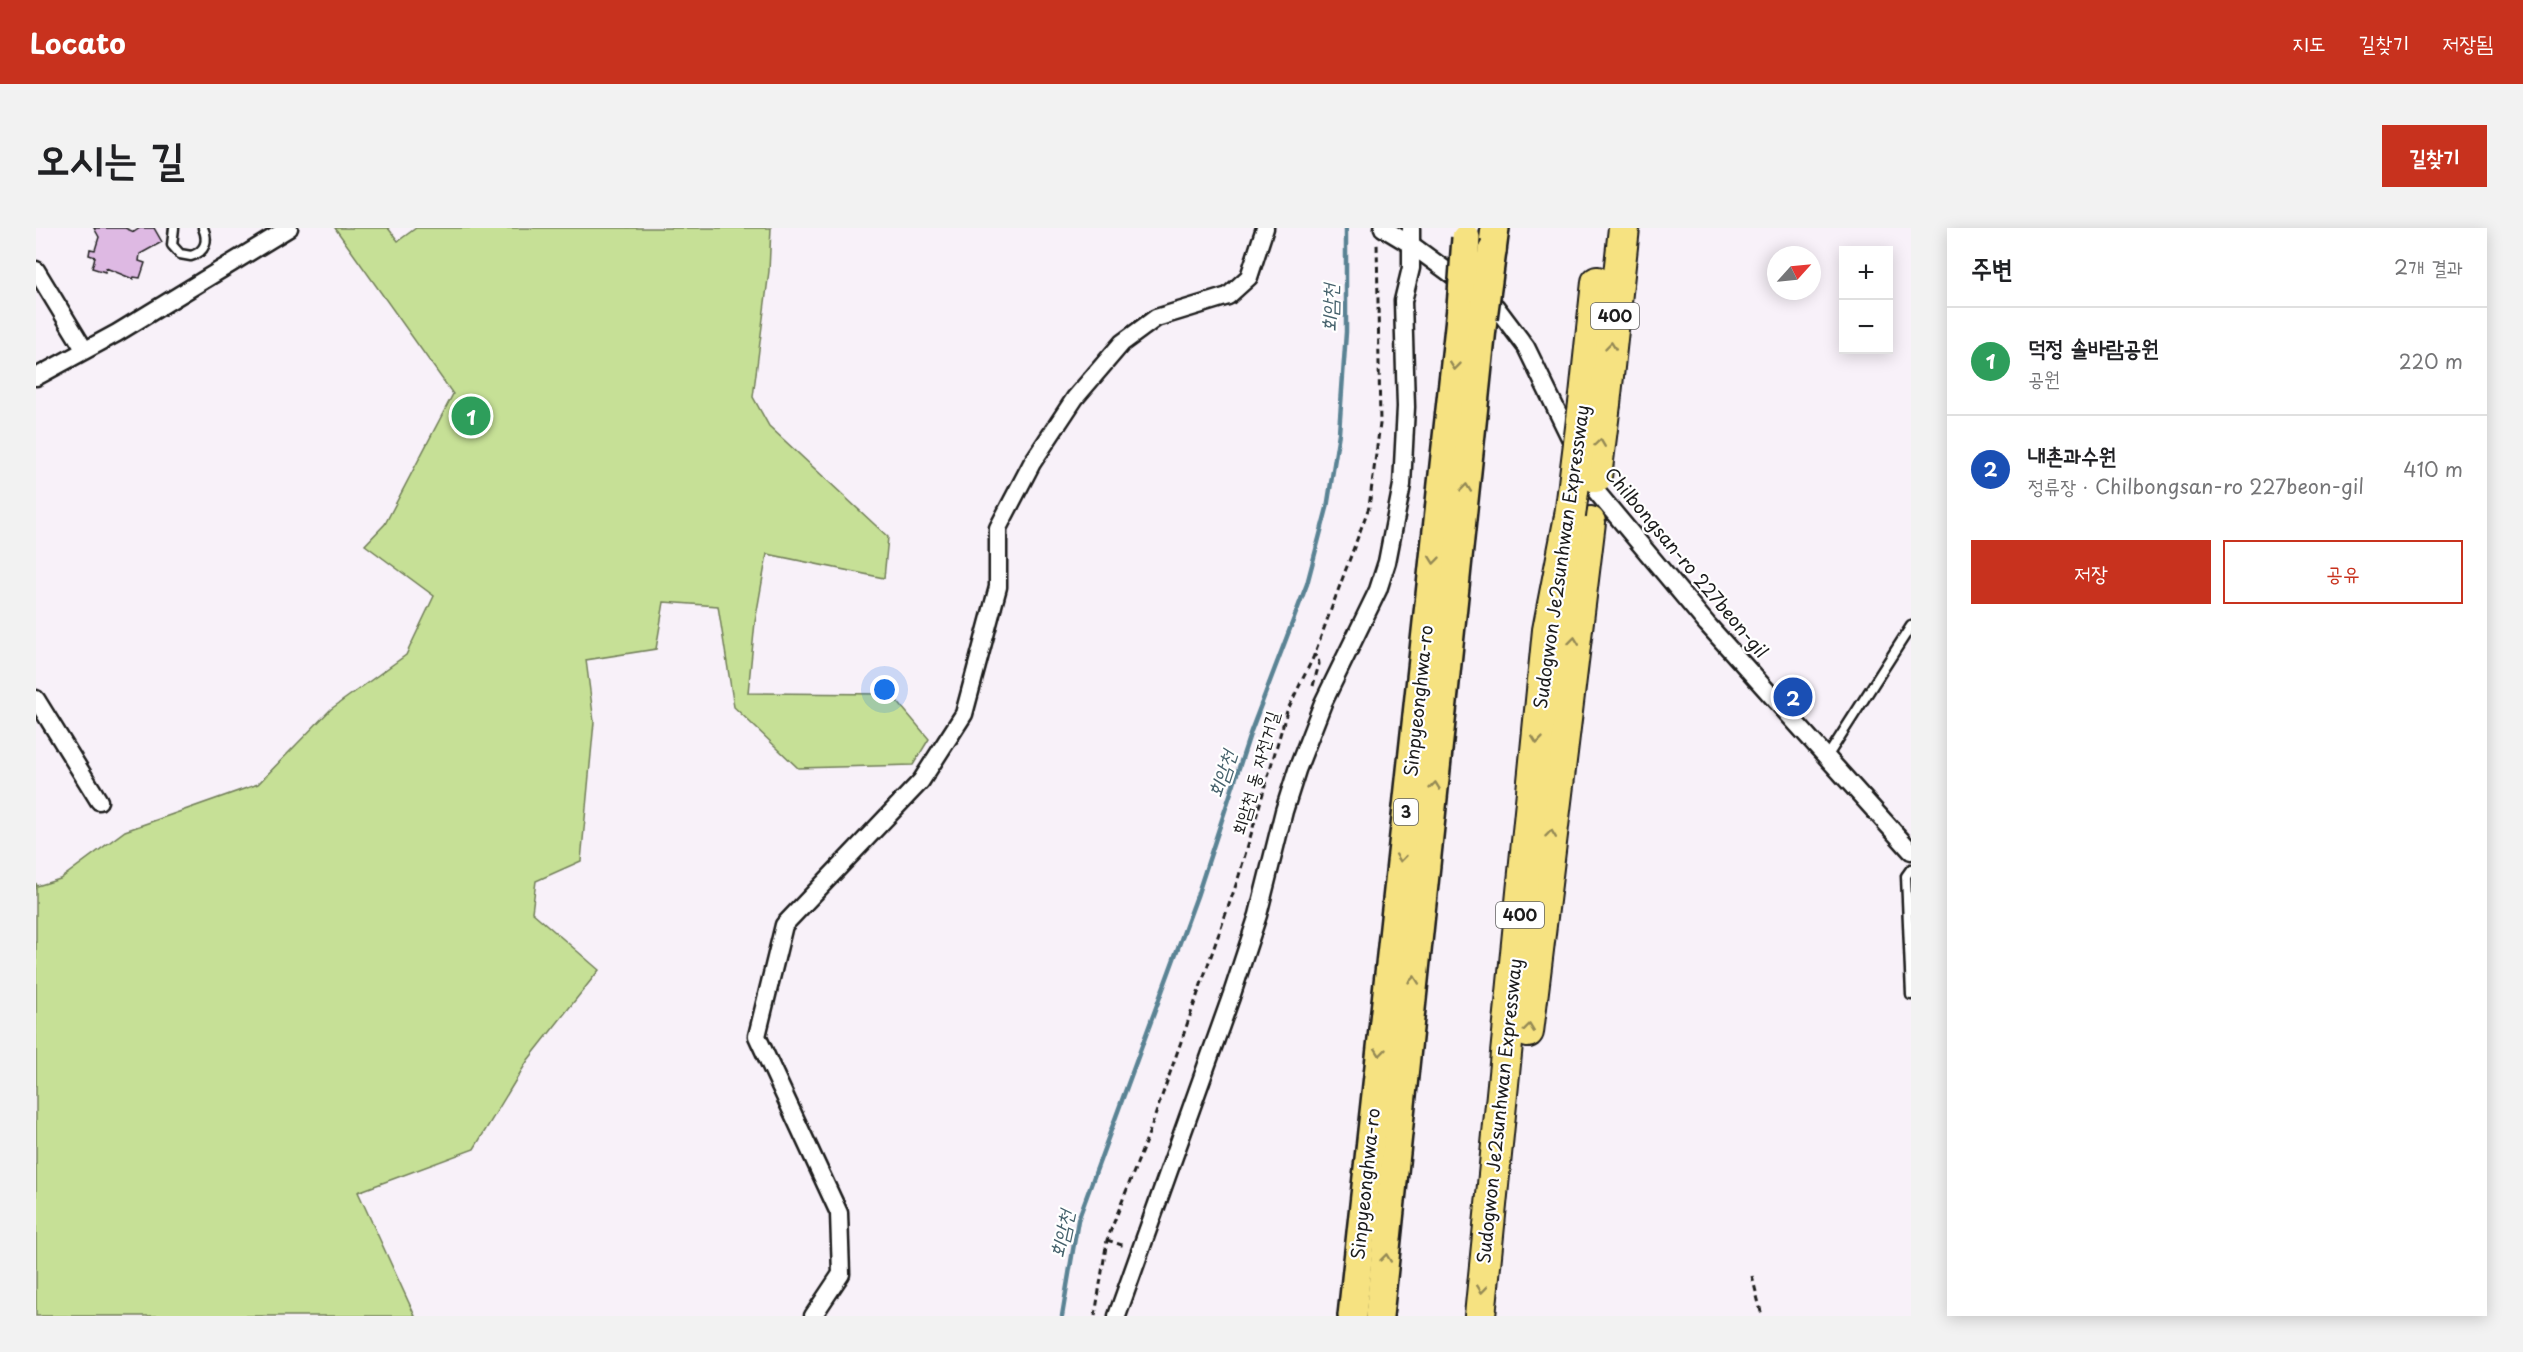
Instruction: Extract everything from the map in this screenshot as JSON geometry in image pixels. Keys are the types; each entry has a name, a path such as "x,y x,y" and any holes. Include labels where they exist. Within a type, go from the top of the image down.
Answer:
{"highway":[{"name":"Sudogwon Je2sunhwan Expressway","path":"1595,400 1603,228"},
{"name":"Sudogwon Je2sunhwan Expressway","path":"1500,1316 1580,519 1595,400 1624,228"},
{"name":"Sinpyeonghwa-ro","path":"1380,1316 1472,313 1467,233"},
{"name":"Sinpyeonghwa-ro","path":"1352,1316 1472,313 1493,239"},
{"name":"Sudogwon Je2sunhwan Expressway","path":"1480,1316 1548,630 1580,519"}],"street":[{"path":"36,377 117,333 289,228"},
{"path":"813,1316 841,1274 839,1213 757,1036 784,925 921,781 963,714 998,587 998,528 1032,463 1075,398 1122,343 1156,318 1228,296 1249,277 1265,228"},
{"name":"Chilbongsan-ro 227beon-gil","path":"1380,234 1409,238 1496,307 1526,347 1595,490 1707,624 1911,851"},
{"path":"1117,1316 1241,966 1297,770 1323,703 1378,590 1387,562 1402,485 1406,407 1402,301 1411,268 1409,238"},
{"path":"36,270 84,349"},
{"path":"36,699 99,801"}],"lane":[{"path":"174,228 172,245 180,254 191,256 205,246 204,228"},
{"path":"1827,757 1911,626"},
{"path":"1911,869 1906,876 1911,995"}],"path":[{"name":"회암천 동 자전거길","path":"1095,1316 1107,1240 1152,1123 1234,890 1287,711 1313,658 1369,507 1380,424 1380,234"},
{"path":"1107,1240 1139,1252"},
{"path":"1752,1276 1762,1316"}],"green space":[{"path":"335,228 388,228 398,241 416,228 771,228 769,271 753,397 769,426 888,537 884,578 767,554 755,622 748,693 891,694 929,739 913,765 798,768 734,707 718,606 664,602 656,649 586,660 594,722 581,861 536,881 532,912 599,970 528,1060 474,1149 358,1192 415,1316 36,1316 36,883 37,886 60,879 125,831 258,784 331,709 406,655 434,596 365,545 385,524 453,394"}],"building":[{"path":"94,228 125,228 134,232 140,228 154,228 162,242 140,254 139,261 145,263 140,278 134,277 133,279 106,268 105,272 92,268 95,257 89,255 90,249 95,250 99,237"}],"waterway":[{"name":"회암천","path":"1062,1316 1078,1220 1197,896 1251,731 1307,584 1327,508 1339,433 1346,332 1346,228"}],"place":[{"name":"덕정 솔바람공원","path":"471,416"},
{"name":"내촌과수원","path":"1793,697"}]}
